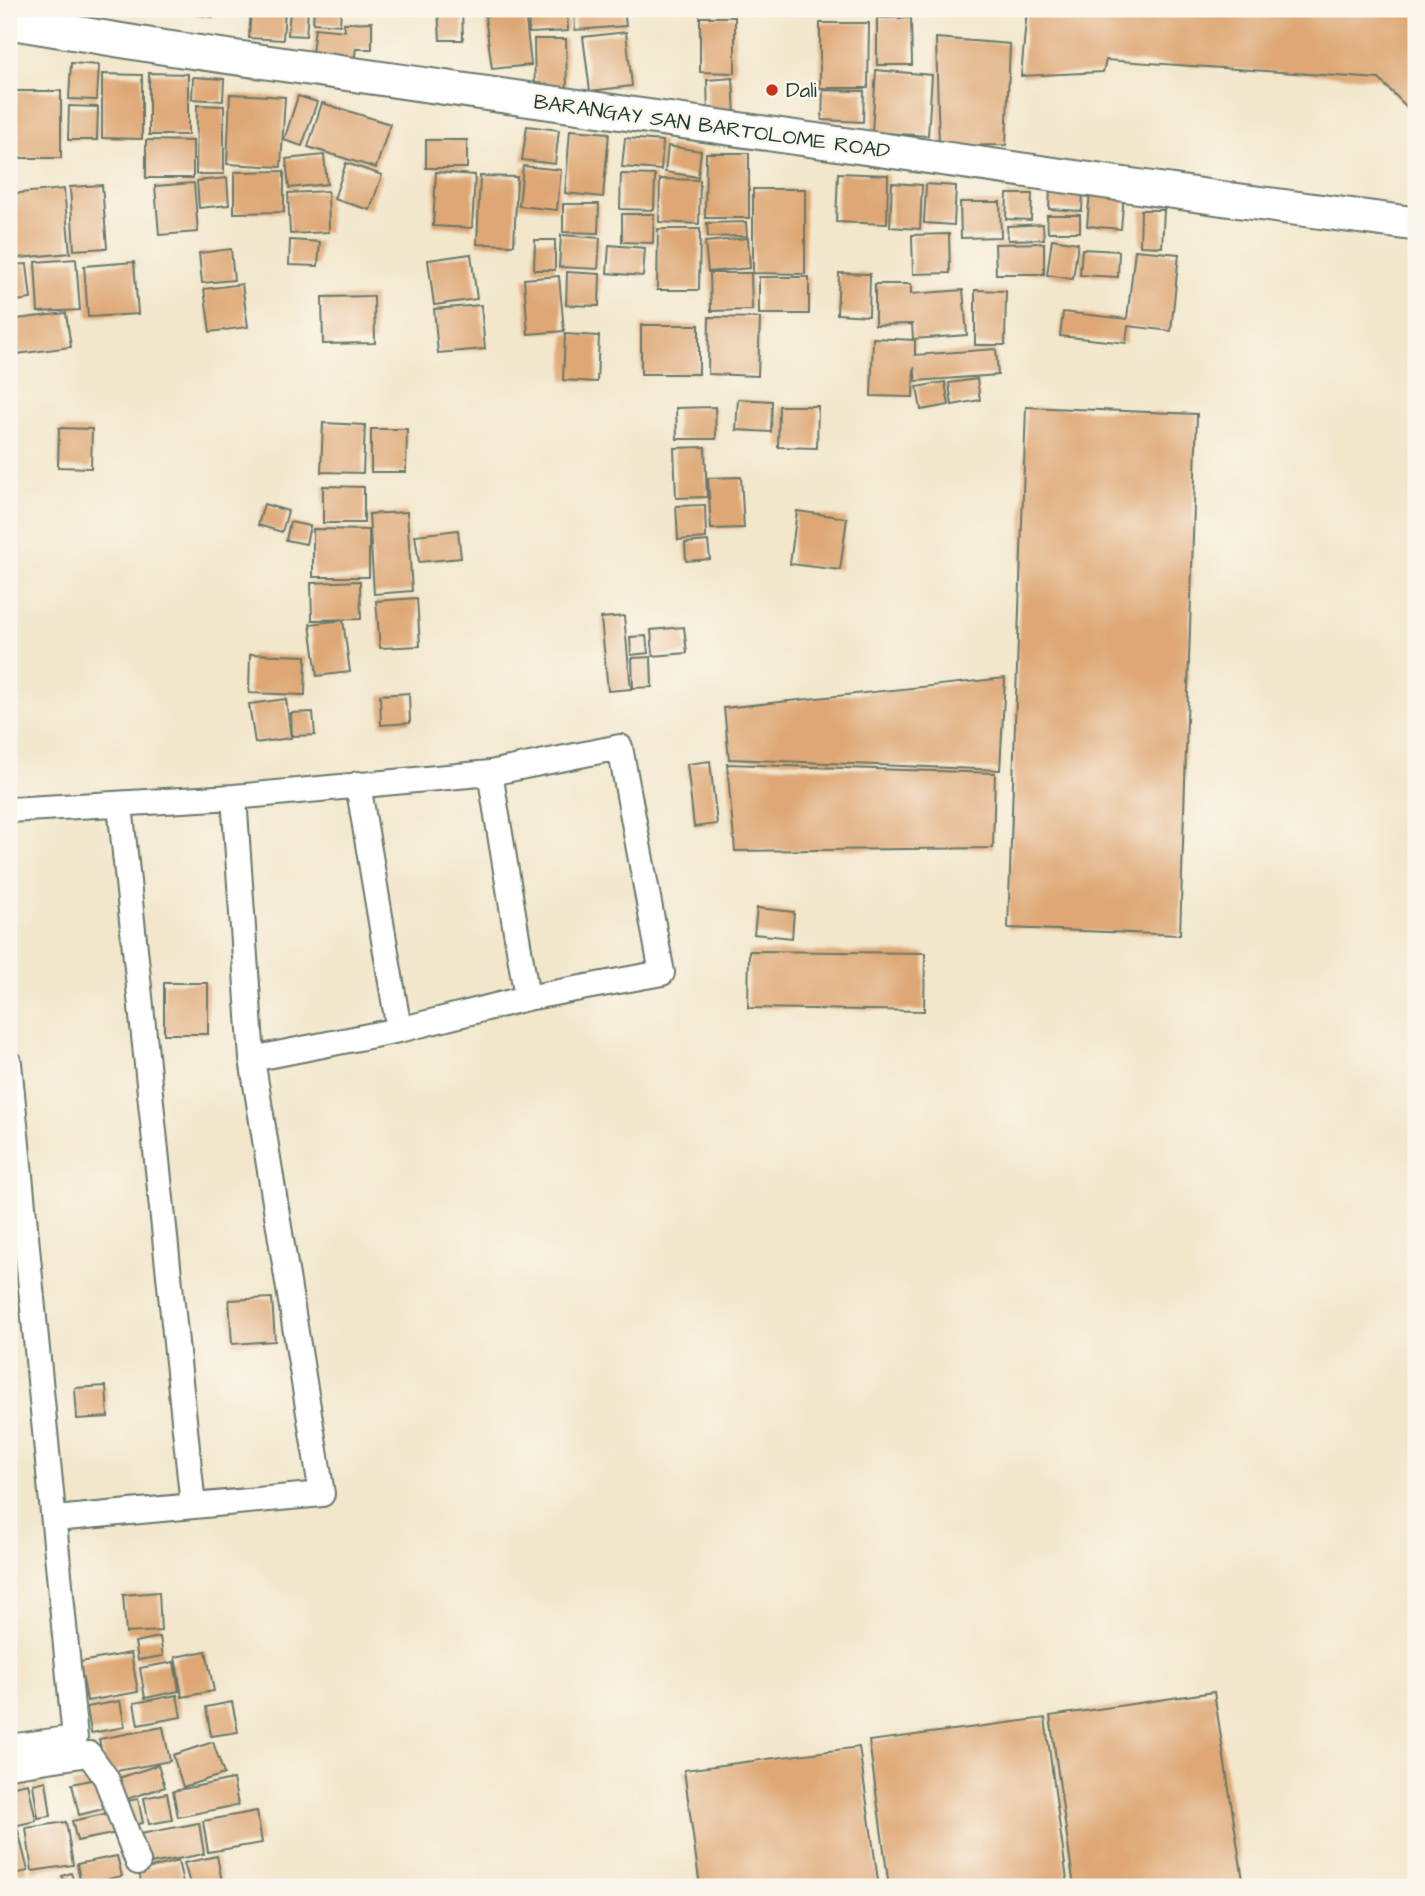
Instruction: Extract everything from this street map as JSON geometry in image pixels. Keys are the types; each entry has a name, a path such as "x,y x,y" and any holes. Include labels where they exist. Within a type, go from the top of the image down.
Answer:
{"street":[{"name":"BARANGAY SAN BARTOLOME ROAD","path":"9,22 188,51 1416,224"},
{"path":"9,810 234,797 490,773 620,747 662,973 527,998 399,1030 252,1059"},
{"path":"490,773 527,998"},
{"path":"358,784 399,1030"},
{"path":"55,1519 322,1494 252,1059 234,797"},
{"path":"120,805 193,1506"},
{"path":"9,1076 75,1738 9,1746"},
{"path":"9,1766 89,1754 106,1778 138,1862"}],"building":[{"path":"162,9 214,9 213,17"},
{"path":"251,9 285,9 283,40 249,38"},
{"path":"290,9 308,9 306,36 288,35"},
{"path":"314,9 341,9 340,25 313,23"},
{"path":"438,9 462,9 463,40 440,40"},
{"path":"528,9 567,9 568,31 529,33"},
{"path":"574,9 624,9 626,26 575,30"},
{"path":"1027,9 1416,9 1416,116 1379,79 1106,60 1103,72 1021,76"},
{"path":"525,12 531,65 492,69 485,16"},
{"path":"700,17 735,17 735,73 700,72"},
{"path":"877,18 911,18 912,65 877,65"},
{"path":"372,22 372,49 356,49 353,67 311,62 315,28 345,31 344,23"},
{"path":"820,23 869,23 868,88 820,88"},
{"path":"626,32 632,86 590,91 583,37"},
{"path":"936,38 1010,44 1006,145 939,146"},
{"path":"534,39 566,39 567,94 535,95"},
{"path":"71,63 99,65 97,100 69,99"},
{"path":"876,70 932,75 928,136 872,132"},
{"path":"149,73 188,74 188,135 149,135"},
{"path":"102,74 142,75 142,139 102,138"},
{"path":"193,77 224,79 223,101 192,99"},
{"path":"733,78 735,116 708,117 707,80"},
{"path":"823,90 864,91 863,122 822,120"},
{"path":"9,91 61,91 61,158 9,158"},
{"path":"230,94 285,97 281,167 227,164"},
{"path":"298,96 317,102 302,146 284,140"},
{"path":"322,103 390,124 376,168 308,147"},
{"path":"197,105 224,106 224,174 196,174"},
{"path":"69,106 98,107 97,140 68,140"},
{"path":"527,126 559,130 555,164 522,160"},
{"path":"570,130 609,133 603,197 565,193"},
{"path":"625,138 663,141 661,170 622,167"},
{"path":"146,140 193,141 193,178 146,178"},
{"path":"426,140 467,140 467,168 426,168"},
{"path":"668,146 701,151 698,177 665,172"},
{"path":"706,153 749,153 749,218 705,218"},
{"path":"324,155 327,184 289,188 286,159"},
{"path":"346,163 382,175 370,210 334,199"},
{"path":"523,166 561,170 557,210 519,206"},
{"path":"284,171 284,212 234,213 234,172"},
{"path":"436,172 475,175 472,228 433,226"},
{"path":"838,173 888,175 887,224 836,222"},
{"path":"621,174 655,175 654,210 620,209"},
{"path":"480,176 517,177 514,245 477,244"},
{"path":"227,178 229,205 199,208 197,181"},
{"path":"660,179 700,180 699,224 659,222"},
{"path":"194,183 198,232 159,235 155,186"},
{"path":"892,183 922,185 920,229 890,227"},
{"path":"926,184 956,186 954,225 924,223"},
{"path":"102,185 107,248 74,250 70,187"},
{"path":"1050,188 1083,190 1082,211 1049,209"},
{"path":"64,189 70,253 9,259 9,194"},
{"path":"753,189 805,189 805,274 753,273"},
{"path":"328,191 329,232 290,234 288,193"},
{"path":"1090,191 1124,194 1121,229 1087,226"},
{"path":"1007,194 1032,194 1031,220 1006,219"},
{"path":"960,202 1000,202 1001,237 961,238"},
{"path":"563,204 599,204 598,233 563,232"},
{"path":"1141,210 1164,210 1162,247 1140,246"},
{"path":"622,214 654,214 653,243 622,242"},
{"path":"1047,215 1080,215 1080,232 1048,232"},
{"path":"746,222 747,236 708,237 707,223"},
{"path":"1043,224 1044,239 1008,240 1007,226"},
{"path":"658,229 700,229 699,290 657,290"},
{"path":"949,234 950,273 913,274 912,235"},
{"path":"561,235 600,238 598,269 559,267"},
{"path":"748,238 750,268 708,272 705,242"},
{"path":"1052,239 1078,243 1073,279 1047,275"},
{"path":"290,240 320,242 318,266 289,265"},
{"path":"535,240 555,240 555,270 534,270"},
{"path":"1044,243 1044,274 996,274 995,244"},
{"path":"609,245 645,248 643,276 607,273"},
{"path":"231,249 234,280 202,283 199,253"},
{"path":"1082,249 1119,251 1118,277 1080,275"},
{"path":"1135,250 1179,254 1171,331 1128,326 1126,343 1060,336 1063,312 1127,319"},
{"path":"471,254 477,299 434,305 428,260"},
{"path":"76,259 80,310 38,312 35,262"},
{"path":"134,262 138,314 88,317 84,266"},
{"path":"27,264 31,299 9,302 9,265"},
{"path":"567,272 600,274 599,306 566,305"},
{"path":"710,273 751,273 752,310 711,311"},
{"path":"839,273 870,274 869,316 837,314"},
{"path":"559,276 564,331 528,334 524,279"},
{"path":"759,277 809,277 809,314 759,314"},
{"path":"242,284 248,327 210,332 204,289"},
{"path":"875,284 911,284 911,294 963,290 967,335 913,339 912,324 875,325"},
{"path":"975,290 1006,291 1005,345 975,345"},
{"path":"374,296 375,343 323,344 322,297"},
{"path":"481,305 485,349 438,353 434,309"},
{"path":"66,313 71,347 9,355 9,320"},
{"path":"709,317 760,318 758,376 708,374"},
{"path":"641,325 699,325 699,374 641,374"},
{"path":"565,334 599,336 597,382 563,380"},
{"path":"873,338 915,340 915,355 996,349 998,375 916,381 914,367 913,397 871,396"},
{"path":"977,379 980,400 952,405 949,383"},
{"path":"945,382 949,405 921,410 917,387"},
{"path":"738,399 772,401 771,432 736,430"},
{"path":"779,406 818,406 817,448 778,447"},
{"path":"715,407 716,439 677,439 676,408"},
{"path":"1026,407 1197,414 1180,935 1008,928"},
{"path":"323,423 365,425 363,473 321,472"},
{"path":"59,428 92,429 91,468 58,467"},
{"path":"371,429 407,429 406,472 371,472"},
{"path":"705,447 707,497 676,498 674,448"},
{"path":"741,477 744,528 711,529 708,478"},
{"path":"323,486 364,487 364,523 323,523"},
{"path":"264,504 288,511 282,532 258,525"},
{"path":"705,505 706,538 678,540 676,506"},
{"path":"797,511 847,518 840,570 790,564"},
{"path":"407,512 412,591 374,594 369,514"},
{"path":"290,522 310,526 306,544 286,540"},
{"path":"313,529 369,530 369,577 313,577"},
{"path":"458,530 461,558 419,562 415,535"},
{"path":"708,541 710,559 686,561 685,543"},
{"path":"360,581 361,619 312,620 311,583"},
{"path":"417,598 420,646 380,648 376,601"},
{"path":"624,616 631,689 608,691 601,618"},
{"path":"343,620 350,672 317,676 310,624"},
{"path":"684,627 687,653 653,656 651,630"},
{"path":"646,636 648,653 631,655 630,637"},
{"path":"250,654 306,656 305,695 249,693"},
{"path":"651,657 652,687 633,688 632,658"},
{"path":"1005,678 1000,770 729,759 724,708"},
{"path":"409,693 410,723 381,725 380,695"},
{"path":"286,699 291,738 255,743 249,704"},
{"path":"313,712 315,735 292,736 291,713"},
{"path":"710,761 717,824 694,827 687,764"},
{"path":"727,764 995,773 993,848 735,851"},
{"path":"757,908 794,912 792,938 754,934"},
{"path":"749,951 925,953 924,1011 748,1008"},
{"path":"164,983 208,983 208,1034 164,1034"},
{"path":"272,1298 275,1341 232,1344 229,1300"},
{"path":"106,1386 108,1417 77,1419 75,1388"},
{"path":"159,1592 161,1631 126,1633 123,1595"},
{"path":"160,1637 163,1656 138,1660 135,1642"},
{"path":"206,1651 214,1691 182,1697 175,1657"},
{"path":"131,1653 138,1692 87,1701 80,1662"},
{"path":"174,1662 179,1691 145,1698 140,1668"},
{"path":"1214,1692 1244,1887 1074,1887 1050,1716"},
{"path":"177,1695 181,1717 138,1725 134,1703"},
{"path":"120,1701 125,1727 91,1733 87,1707"},
{"path":"232,1702 238,1732 211,1736 206,1707"},
{"path":"1045,1718 1068,1887 889,1887 869,1741"},
{"path":"163,1727 170,1761 106,1773 99,1739"},
{"path":"213,1742 224,1774 183,1787 173,1755"},
{"path":"859,1747 879,1887 700,1887 684,1770"},
{"path":"158,1765 165,1787 120,1801 113,1780"},
{"path":"100,1778 107,1808 79,1815 72,1784"},
{"path":"233,1779 238,1805 178,1817 173,1791"},
{"path":"46,1781 51,1816 38,1818 33,1784"},
{"path":"28,1783 36,1821 9,1827 9,1787"},
{"path":"167,1793 172,1820 149,1824 144,1798"},
{"path":"138,1799 143,1823 126,1826 122,1802"},
{"path":"257,1811 262,1843 208,1852 203,1821"},
{"path":"113,1812 117,1833 77,1841 72,1821"},
{"path":"66,1822 73,1865 32,1871 26,1828"},
{"path":"199,1823 204,1854 145,1865 140,1834"},
{"path":"18,1830 28,1871 9,1875 9,1831"},
{"path":"117,1856 122,1876 81,1885 77,1864"},
{"path":"217,1856 223,1887 191,1887 184,1863"},
{"path":"178,1861 184,1887 142,1887 139,1871"},
{"path":"71,1873 76,1887 66,1887 62,1876"}],"place":[{"name":"Dali","path":"772,90"}]}
